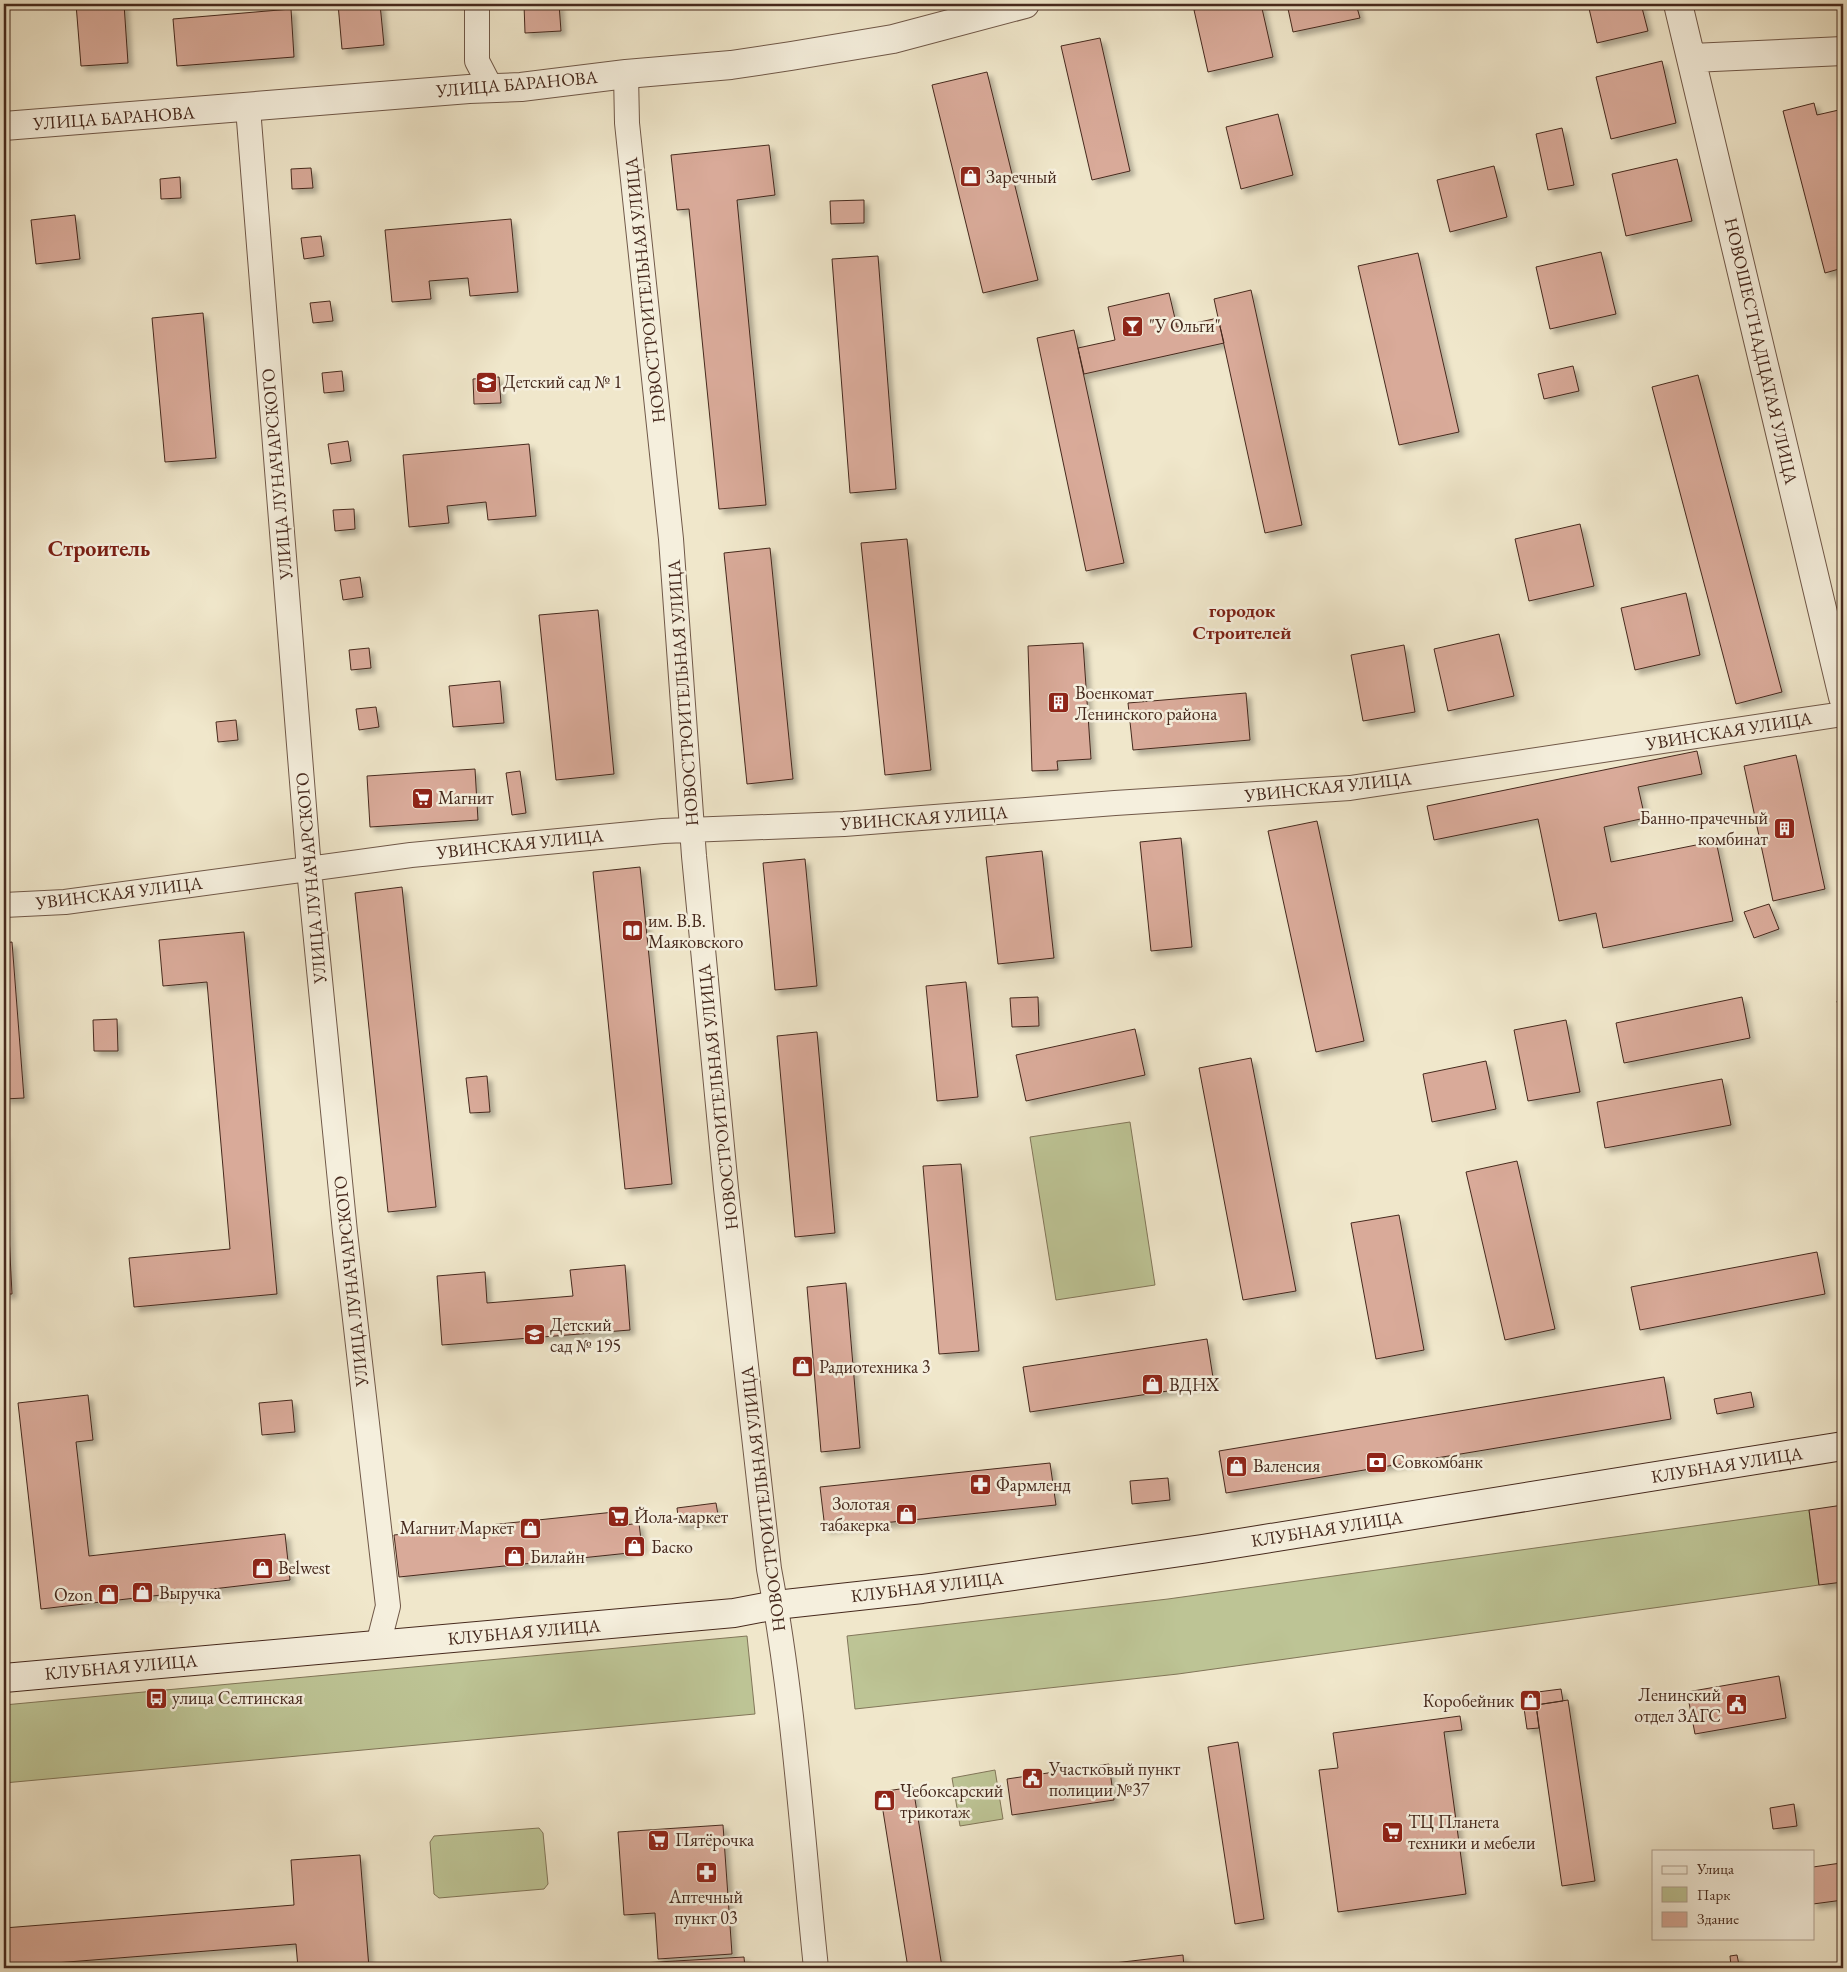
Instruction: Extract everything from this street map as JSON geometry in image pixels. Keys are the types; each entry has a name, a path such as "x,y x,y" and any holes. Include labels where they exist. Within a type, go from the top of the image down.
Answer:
{"street":[{"path":"477,4 477,62 491,88"},
{"name":"УЛИЦА БАРАНОВА","path":"4,126 521,87 626,74 731,65 893,39 962,12 1025,4"},
{"name":"НОВОШЕСТНАДЦАТАЯ УЛИЦА","path":"1678,4 1843,697"},
{"path":"1692,58 1843,51"},
{"name":"НОВОСТРОИТЕЛЬНАЯ УЛИЦА","path":"626,74 627,123 671,539 694,856 726,1188 769,1569 776,1604 793,1743 816,1968"},
{"name":"УЛИЦА ЛУНАЧАРСКОГО","path":"248,108 309,869 346,1242 388,1606 378,1645"},
{"name":"УВИНСКАЯ УЛИЦА","path":"4,905 65,902 411,855 693,829 844,824 1115,803 1350,788 1843,714"},
{"name":"КЛУБНАЯ УЛИЦА","path":"4,1678 734,1613 776,1604 922,1589 1202,1549 1843,1446"}],"green space":[{"path":"1130,1122 1155,1285 1056,1300 1030,1137"},
{"path":"1809,1510 1819,1585 1178,1674 855,1709 847,1636 1168,1599"},
{"path":"747,1636 755,1714 4,1783 4,1705"},
{"path":"995,1770 1003,1819 960,1826 952,1778"},
{"path":"539,1828 543,1833 548,1884 544,1889 439,1898 434,1894 430,1842 434,1836"}],"building":[{"path":"76,4 124,4 128,63 81,66"},
{"path":"338,4 380,4 384,45 342,49"},
{"path":"524,4 559,4 561,31 525,33"},
{"path":"1221,4 1261,4 1273,57 1208,72 1194,10"},
{"path":"1287,4 1356,4 1360,18 1293,32"},
{"path":"1588,4 1641,4 1648,31 1597,43"},
{"path":"291,9 294,57 177,66 173,19"},
{"path":"1100,38 1130,171 1092,180 1061,46"},
{"path":"1662,61 1676,123 1611,139 1596,77"},
{"path":"987,72 1038,280 983,293 932,85"},
{"path":"1814,103 1817,115 1843,109 1843,272 1839,269 1825,273 1783,111"},
{"path":"1278,114 1293,175 1241,189 1226,127"},
{"path":"1562,128 1574,185 1548,190 1536,134"},
{"path":"769,145 775,195 737,200 766,505 719,509 689,209 677,210 671,155"},
{"path":"1677,159 1692,221 1626,236 1612,174"},
{"path":"1494,166 1507,217 1450,232 1437,180"},
{"path":"311,168 313,188 292,189 291,169"},
{"path":"180,177 181,198 161,199 160,179"},
{"path":"864,200 864,223 831,224 830,201"},
{"path":"75,215 80,259 36,264 31,220"},
{"path":"511,219 518,292 470,296 468,278 429,281 431,299 392,302 385,230"},
{"path":"321,236 324,256 304,259 301,238"},
{"path":"1601,252 1616,314 1550,329 1536,267"},
{"path":"1418,253 1459,432 1399,445 1358,266"},
{"path":"878,256 896,489 850,493 832,259"},
{"path":"1251,290 1302,525 1265,533 1214,299"},
{"path":"1169,293 1177,327 1218,318 1224,343 1084,374 1078,348 1115,340 1108,307"},
{"path":"330,301 333,321 313,323 310,303"},
{"path":"203,313 216,458 165,462 152,318"},
{"path":"1074,330 1124,563 1086,571 1037,338"},
{"path":"1573,366 1579,391 1544,399 1538,374"},
{"path":"342,371 344,391 324,393 322,373"},
{"path":"1698,375 1782,692 1736,704 1652,387"},
{"path":"499,377 501,403 474,404 473,379"},
{"path":"348,441 351,461 331,464 328,444"},
{"path":"529,444 536,516 488,520 486,502 447,506 449,523 409,527 403,455"},
{"path":"354,509 355,529 335,531 333,510"},
{"path":"1580,524 1594,586 1529,601 1515,539"},
{"path":"907,539 931,770 885,775 861,543"},
{"path":"770,548 793,779 747,784 724,553"},
{"path":"360,577 363,597 343,600 340,580"},
{"path":"1686,593 1700,655 1635,670 1621,608"},
{"path":"598,610 614,774 556,780 539,615"},
{"path":"1499,634 1514,696 1448,711 1434,649"},
{"name":"Военкомат Ленинского района","path":"1083,643 1091,759 1057,761 1058,770 1032,771 1028,646"},
{"path":"1404,645 1415,712 1363,721 1351,655"},
{"path":"369,648 371,668 351,670 349,650"},
{"path":"500,681 504,723 453,727 449,686"},
{"path":"1246,693 1250,740 1133,750 1128,703"},
{"path":"376,707 379,727 359,730 356,709"},
{"path":"236,720 238,740 218,742 216,722"},
{"path":"1697,751 1702,774 1638,787 1645,818 1604,827 1611,862 1716,841 1733,921 1603,948 1596,913 1559,921 1538,819 1434,840 1427,806"},
{"name":"Банно-прачечный комбинат","path":"1796,755 1825,889 1773,901 1744,766"},
{"name":"Магнит","path":"475,769 478,820 370,827 367,776"},
{"path":"520,771 526,813 512,815 506,773"},
{"path":"1317,821 1364,1041 1316,1052 1268,831"},
{"path":"1181,838 1192,947 1151,951 1140,842"},
{"path":"1042,851 1054,958 998,964 986,857"},
{"path":"805,859 817,986 775,990 763,863"},
{"path":"640,867 672,1184 625,1189 593,872"},
{"path":"402,887 436,1207 388,1212 355,893"},
{"path":"1769,904 1779,929 1754,938 1744,912"},
{"path":"244,932 277,1294 134,1307 129,1258 230,1249 207,982 163,986 159,940"},
{"path":"12,942 24,1098 4,1099 4,943"},
{"path":"966,982 978,1097 937,1101 926,986"},
{"path":"1038,997 1039,1026 1012,1027 1010,998"},
{"path":"1742,997 1750,1038 1624,1063 1616,1023"},
{"path":"1843,1000 1843,1028 1837,1001"},
{"path":"117,1019 118,1051 94,1051 93,1020"},
{"path":"1566,1020 1580,1092 1528,1101 1514,1030"},
{"path":"1135,1029 1145,1075 1026,1101 1016,1055"},
{"path":"817,1032 835,1233 795,1237 777,1036"},
{"path":"1251,1058 1296,1291 1243,1300 1199,1068"},
{"path":"1486,1061 1496,1109 1432,1122 1423,1074"},
{"path":"487,1076 490,1112 470,1113 466,1078"},
{"path":"1722,1079 1731,1125 1605,1148 1597,1102"},
{"path":"4,1135 12,1294 4,1294"},
{"path":"1517,1161 1555,1329 1505,1340 1466,1172"},
{"path":"961,1164 979,1351 939,1354 923,1166"},
{"path":"1399,1215 1424,1350 1376,1359 1351,1223"},
{"path":"1817,1252 1825,1294 1640,1330 1631,1287"},
{"path":"625,1265 630,1330 442,1345 437,1276 485,1272 487,1303 573,1296 570,1270"},
{"path":"846,1283 860,1448 821,1452 807,1287"},
{"path":"1207,1339 1214,1384 1030,1412 1023,1367"},
{"path":"1664,1377 1671,1419 1226,1493 1219,1451"},
{"path":"1751,1392 1754,1407 1717,1414 1714,1399"},
{"path":"88,1395 93,1440 76,1442 89,1556 285,1534 290,1580 41,1609 18,1403"},
{"path":"292,1400 295,1432 262,1435 259,1403"},
{"path":"1050,1463 1056,1505 825,1529 820,1487"},
{"path":"1168,1478 1170,1500 1132,1504 1130,1481"},
{"path":"716,1503 719,1521 679,1525 677,1508"},
{"path":"1843,1505 1843,1582 1819,1585 1809,1510"},
{"path":"624,1511 626,1525 639,1523 642,1549 629,1550 629,1553 399,1577 394,1535"},
{"name":"Ленинский отдел ЗАГС","path":"1779,1676 1786,1718 1695,1734 1687,1692"},
{"path":"1561,1689 1563,1701 1536,1705 1539,1728 1527,1729 1522,1694"},
{"path":"1568,1700 1595,1881 1562,1886 1536,1705"},
{"name":"ТЦ Планета техники и мебели","path":"1460,1716 1462,1730 1444,1732 1466,1894 1338,1912 1319,1770 1338,1768 1333,1733"},
{"path":"1238,1742 1264,1919 1235,1924 1208,1747"},
{"path":"1109,1764 1114,1800 1012,1815 1007,1779"},
{"path":"913,1787 942,1967 908,1968 880,1792"},
{"path":"1794,1804 1797,1826 1773,1829 1770,1808"},
{"path":"723,1825 732,1954 658,1959 655,1913 624,1915 618,1832"},
{"path":"360,1855 369,1968 298,1968 296,1944 4,1967 4,1928 294,1905 291,1860"},
{"path":"1841,1863 1843,1900 1814,1904 1814,1867"},
{"path":"1183,1955 1184,1968 1071,1968"},
{"path":"1737,1955 1739,1965 1731,1966 1730,1956"},
{"path":"744,1957 745,1968 584,1968 624,1964"}],"place":[{"name":"Заречный","path":"970,177"},
{"name":"\"У Ольги\"","path":"1133,326"},
{"name":"Детский сад № 1","path":"487,382"},
{"name":"Военкомат Ленинского района","path":"1059,703"},
{"name":"Магнит","path":"422,798"},
{"name":"Банно-прачечный комбинат","path":"1784,828"},
{"name":"им. В.В. Маяковского","path":"632,931"},
{"name":"Детский сад № 195","path":"534,1335"},
{"name":"Радиотехника 3","path":"803,1367"},
{"name":"ВДНХ","path":"1153,1385"},
{"name":"Совкомбанк","path":"1376,1462"},
{"name":"Валенсия","path":"1237,1466"},
{"name":"Фармленд","path":"980,1485"},
{"name":"Золотая табакерка","path":"906,1514"},
{"name":"Йола-маркет","path":"618,1517"},
{"name":"Магнит Маркет","path":"530,1528"},
{"name":"Баско","path":"635,1547"},
{"name":"Билайн","path":"514,1557"},
{"name":"Belwest","path":"262,1568"},
{"name":"Выручка","path":"143,1593"},
{"name":"Ozon","path":"109,1595"},
{"name":"улица Селтинская","path":"156,1698"},
{"name":"Коробейник","path":"1530,1701"},
{"name":"Ленинский отдел ЗАГС","path":"1737,1705"},
{"name":"Участковый пункт полиции №37","path":"1033,1779"},
{"name":"Чебоксарский трикотаж","path":"884,1801"},
{"name":"ТЦ Планета техники и мебели","path":"1392,1832"},
{"name":"Пятёрочка","path":"659,1840"},
{"name":"Аптечный пункт 03","path":"706,1872"}],"district":[{"name":"Строитель","path":"99,548"},
{"name":"городок Строителей","path":"1242,621"}]}
